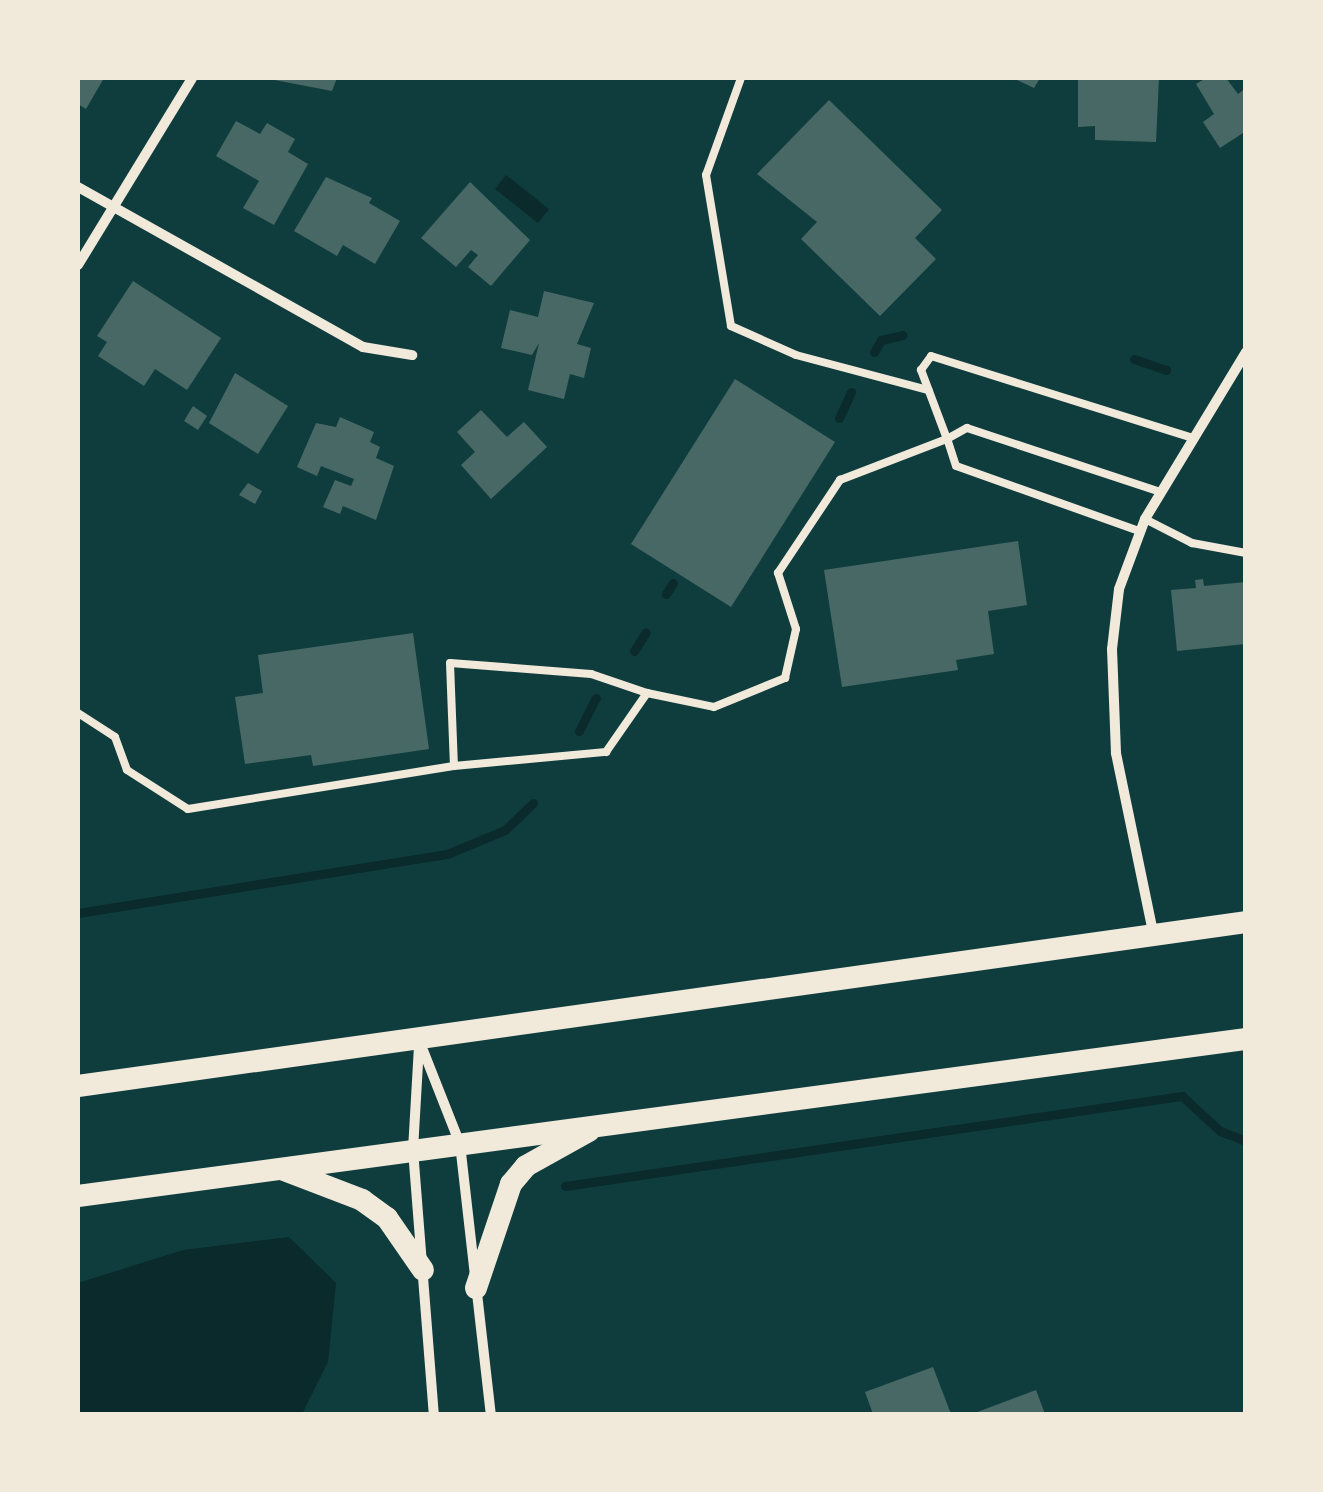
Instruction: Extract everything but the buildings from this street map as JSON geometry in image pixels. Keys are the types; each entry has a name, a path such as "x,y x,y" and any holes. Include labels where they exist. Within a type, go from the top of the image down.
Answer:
{"highway":[{"path":"78,1086 1153,932 1246,922"},
{"path":"78,1196 1246,1039"},
{"path":"476,1288 496,1212 511,1184 526,1166 600,1125"},
{"path":"281,1168 362,1200 386,1218 423,1270"}],"street":[{"path":"78,266 192,78"},
{"path":"78,186 363,347 412,355"},
{"path":"1153,932 1116,753 1112,649 1119,589 1145,519 1246,352"},
{"path":"419,1040 460,1144 490,1414"},
{"path":"419,1040 414,1150 434,1414"}],"lane":[{"path":"741,78 706,175 731,326 796,355 928,390"},
{"path":"1139,531 956,466 921,370 930,356 1192,438"},
{"path":"454,766 450,662 591,674 647,693 714,707 785,678 796,629 778,573 840,480 968,428 1160,492"},
{"path":"1145,519 1192,543 1246,553"},
{"path":"78,713 116,736 128,770 188,809 454,766 606,752 647,693"}],"water":[{"path":"506,175 549,209 538,223 495,189"},
{"path":"289,1237 336,1283 328,1362 302,1414 78,1414 78,1283 183,1250"}],"waterway":[{"path":"874,352 881,340 902,335"},
{"path":"1134,359 1166,370"},
{"path":"839,418 851,392"},
{"path":"666,594 673,583"},
{"path":"634,651 646,632"},
{"path":"579,731 596,698"},
{"path":"78,913 447,854 505,830 533,803"},
{"path":"565,1186 1182,1096 1220,1131 1246,1141"}]}
